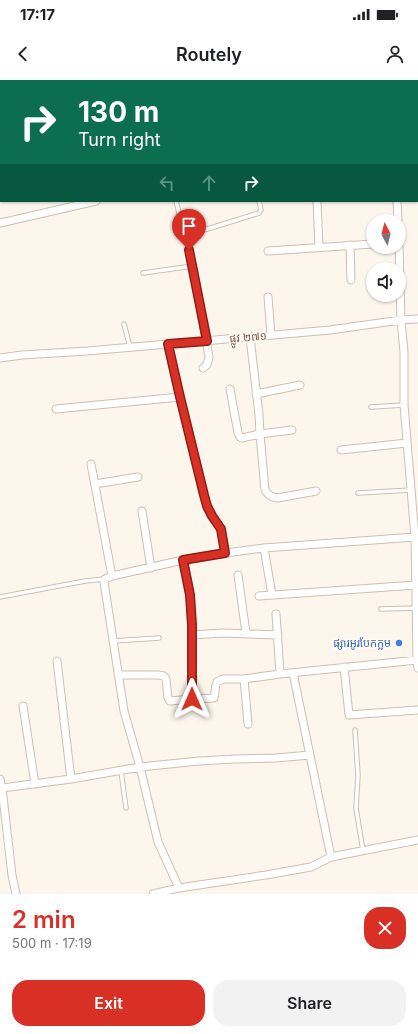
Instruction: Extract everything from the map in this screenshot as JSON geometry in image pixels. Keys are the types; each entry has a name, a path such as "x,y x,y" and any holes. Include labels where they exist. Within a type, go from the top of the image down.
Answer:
{"street":[{"path":"0,223 92,202"},
{"path":"317,202 319,247"},
{"path":"397,202 398,214"},
{"path":"268,251 366,244"},
{"path":"350,245 351,280"},
{"path":"399,254 401,320 404,352 404,405 416,537 418,668"},
{"path":"193,269 209,357 207,365 203,368"},
{"path":"268,297 271,335"},
{"name":"ផ្លូវ ២៧១","path":"0,358 330,330 418,319"},
{"path":"250,337 266,490 268,495 278,498 316,491"},
{"path":"168,344 204,495 207,506 221,529 225,553"},
{"path":"256,394 300,385"},
{"path":"230,389 240,437 242,438 292,430"},
{"path":"56,409 180,397"},
{"path":"341,450 407,443"},
{"path":"91,464 112,576"},
{"path":"95,484 138,477"},
{"path":"142,511 151,568"},
{"path":"179,888 158,842 140,767 124,711 104,582 105,579 112,576 183,560 225,553 264,548 416,537"},
{"path":"264,548 272,595"},
{"path":"183,560 190,595 193,635 192,699"},
{"path":"238,575 246,634"},
{"path":"259,596 416,585"},
{"path":"276,614 280,674"},
{"path":"193,635 223,633 278,635"},
{"path":"118,675 164,676 166,679 168,698 170,701 174,701 214,698 216,694 215,687 217,682 223,679 244,679 418,660"},
{"path":"57,661 71,779"},
{"path":"344,667 349,715 418,710"},
{"path":"293,673 330,858"},
{"path":"244,679 248,724"},
{"path":"23,706 35,784"},
{"path":"2,788 71,779 140,767 199,761 310,755"},
{"path":"0,779 12,875 16,894"},
{"path":"153,894 179,888 311,867 330,858 418,840"}],"lane":[{"path":"143,273 193,269 176,202"},
{"path":"185,235 214,228 259,213 261,210 259,202"},
{"path":"124,324 130,347"},
{"path":"371,407 404,405"},
{"path":"358,493 412,490"},
{"path":"0,597 85,581 105,579"},
{"path":"381,609 417,608"},
{"path":"113,641 159,638"},
{"path":"355,730 358,775 356,808 363,851"},
{"path":"121,771 126,808"}],"place":[{"name":"ផ្សារអូរបែកក្អម","path":"399,643"}],"route":[{"path":"189,250 207,341 168,344 207,506 221,529 225,553 183,560 190,595 193,635 192,699"}]}
